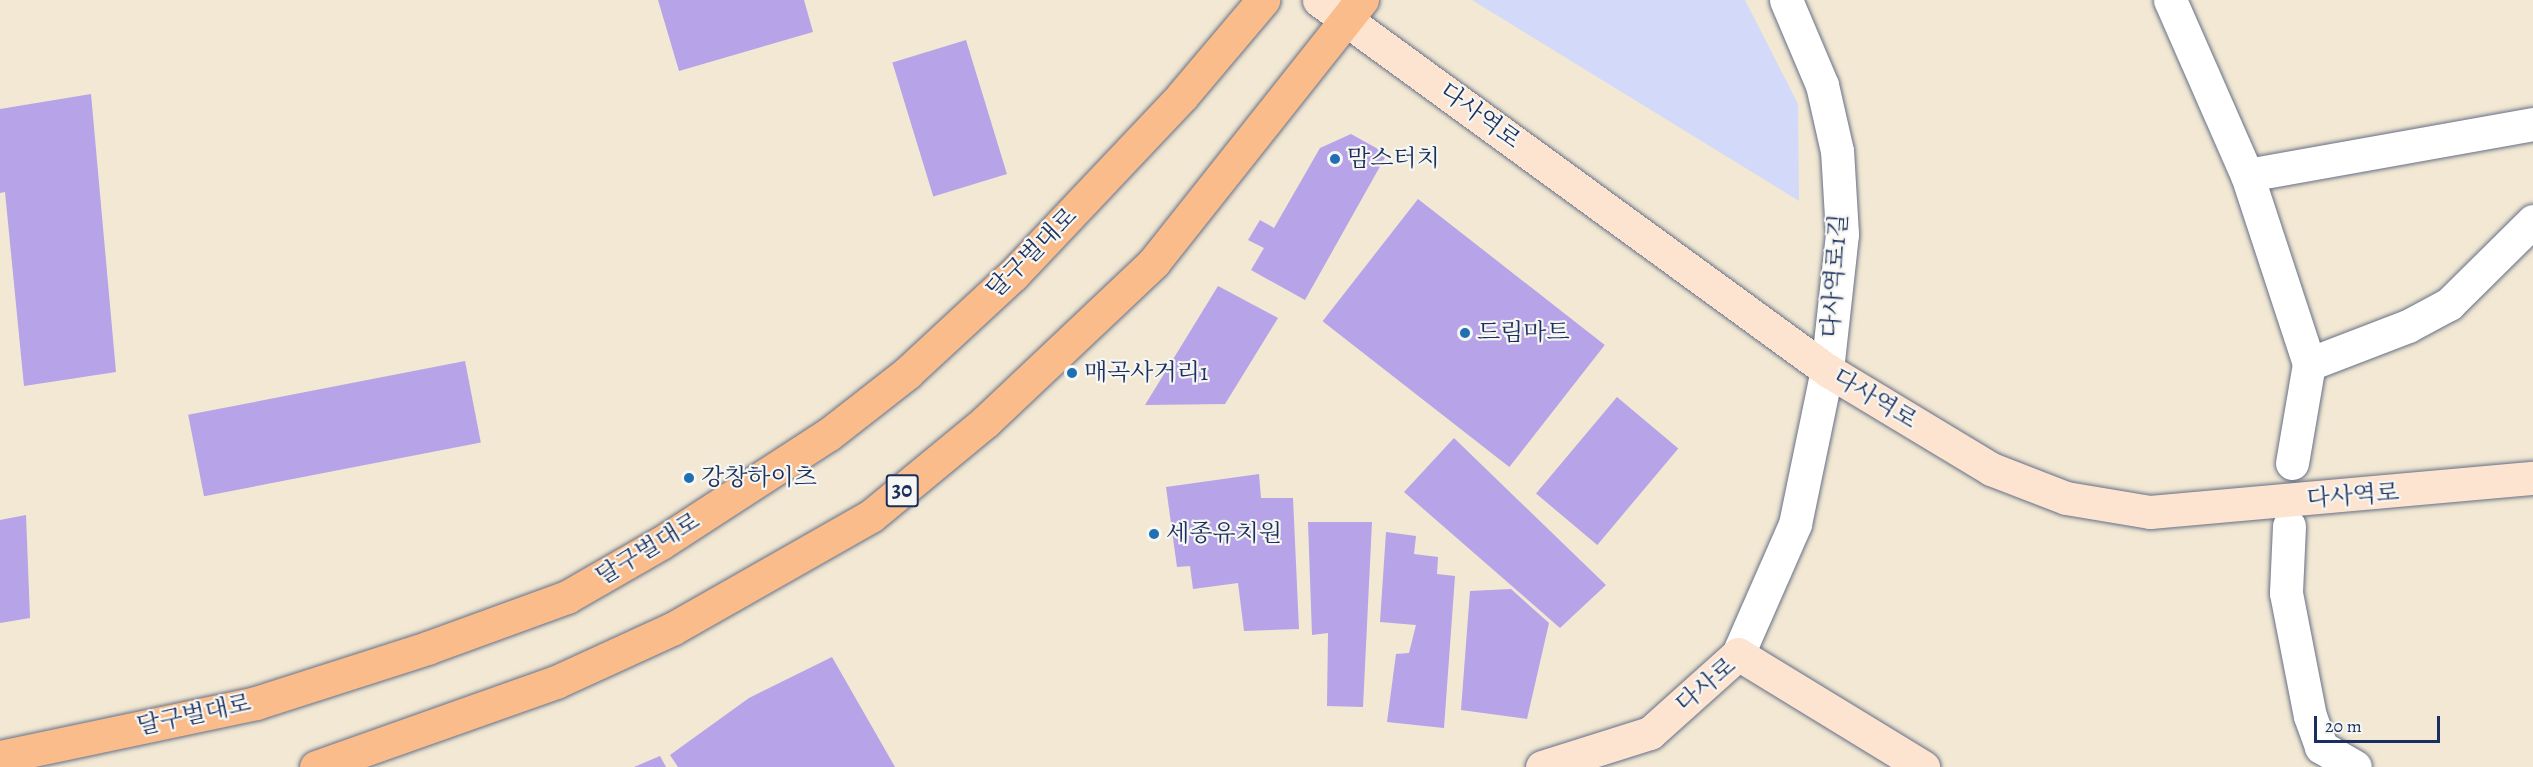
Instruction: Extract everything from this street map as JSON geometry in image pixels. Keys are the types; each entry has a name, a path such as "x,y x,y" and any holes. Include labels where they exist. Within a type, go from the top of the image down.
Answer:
{"main road":[{"name":"달구벌대로","path":"0,757 256,703 427,648 567,597 661,543 829,434 907,373 1013,275 1182,96 1263,0"},
{"name":"30","path":"316,767 556,682 672,629 871,516 985,422 1154,262 1356,10"}],"street":[{"name":"다사역로","path":"1319,0 1356,10 1827,370 1991,470 2066,498 2150,512 2533,478"},
{"name":"다사역로1길","path":"1738,654 1795,524 1827,370 1842,234 1837,151 1822,85 1786,0"},
{"path":"2170,0 2247,175 2309,364 2292,463"},
{"path":"2247,175 2533,124"},
{"path":"2309,364 2346,345 2408,326 2450,304 2533,221"},
{"path":"2289,526 2286,593 2310,716 2321,747 2355,767"},
{"name":"다사로","path":"1542,767 1650,733 1738,654 1923,767"}],"shaded area":[{"path":"1472,0 1745,0 1798,104 1799,201"}],"building":[{"path":"658,0 804,0 813,32 679,71"},
{"path":"966,40 1007,174 933,196 892,63"},
{"path":"91,94 116,372 24,386 5,192 0,193 0,109"},
{"path":"1351,134 1387,154 1305,300 1251,270 1264,248 1248,240 1260,220 1274,228 1320,148"},
{"name":"드림마트","path":"1418,199 1605,345 1509,467 1323,321"},
{"path":"1218,286 1278,318 1225,404 1145,405"},
{"path":"465,361 481,442 204,496 188,415"},
{"path":"1617,397 1678,448 1597,545 1536,494"},
{"path":"1454,438 1606,585 1560,628 1404,492"},
{"path":"1259,474 1261,498 1293,498 1299,629 1244,631 1238,583 1193,589 1190,566 1177,567 1166,487"},
{"path":"26,515 30,618 0,623 0,520"},
{"path":"1308,522 1372,522 1363,707 1327,706 1328,633 1312,635"},
{"path":"1386,532 1416,536 1414,554 1438,557 1437,574 1455,576 1444,728 1387,722 1396,654 1409,653 1416,625 1380,622"},
{"path":"1511,589 1549,623 1527,719 1461,710 1470,591"},
{"path":"832,657 895,767 678,767 670,755 749,698"},
{"path":"660,756 666,767 634,767"}],"place":[{"name":"맘스터치","path":"1335,159"},
{"name":"드림마트","path":"1465,333"},
{"name":"매곡사거리1","path":"1072,373"},
{"name":"강창하이츠","path":"689,478"},
{"name":"세종유치원","path":"1154,534"}]}
